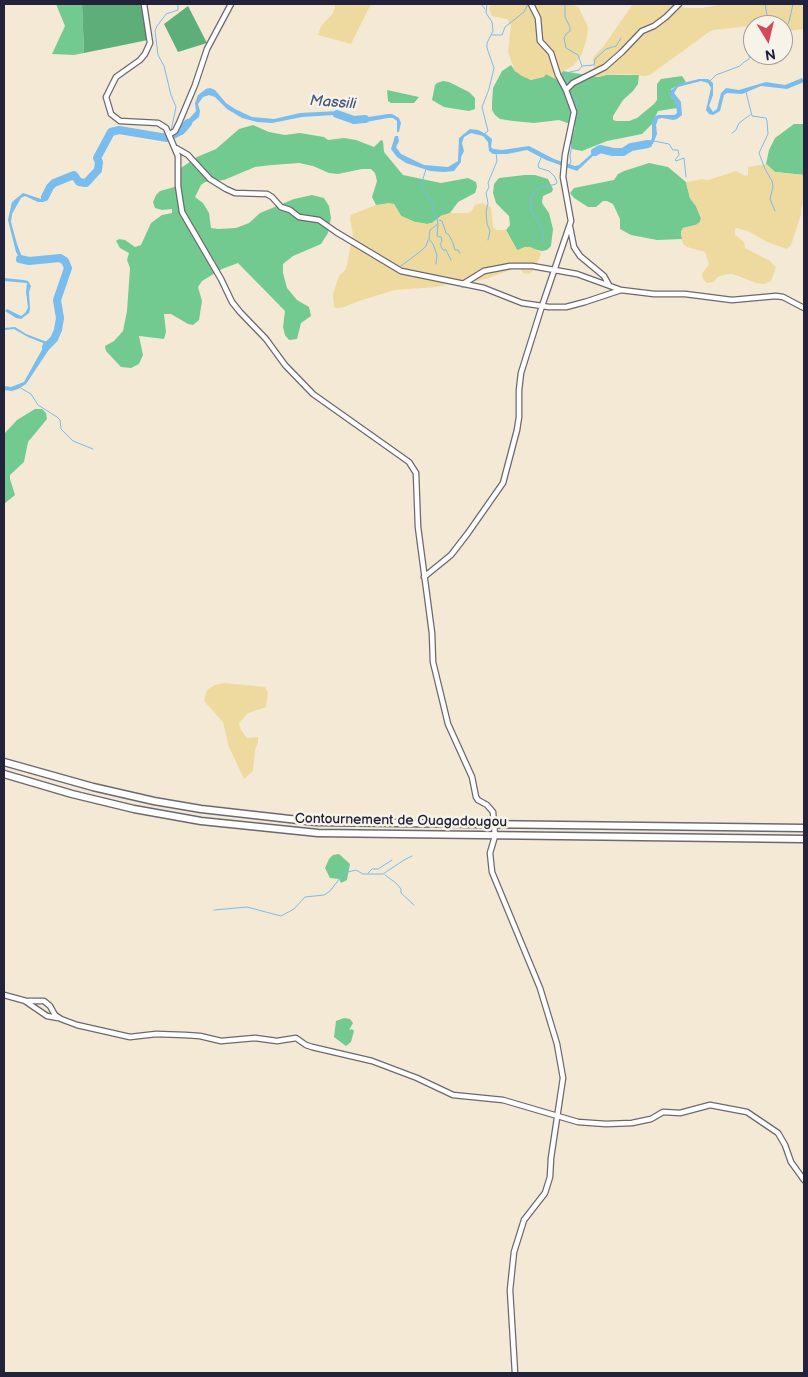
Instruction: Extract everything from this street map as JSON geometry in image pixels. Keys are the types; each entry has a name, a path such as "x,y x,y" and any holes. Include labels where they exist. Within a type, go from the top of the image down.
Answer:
{"highway":[{"name":"Contournement de Ouagadougou","path":"4,762 93,787 145,799 316,822 804,828"},
{"name":"Contournement de Ouagadougou","path":"4,774 72,794 134,809 200,821 318,833 804,839"}],"street":[{"path":"144,4 150,39 149,48 140,60 116,77 106,97 111,114 120,120 158,123 166,128 178,156 178,186 182,212 232,302 266,339 285,365 313,394 409,462 416,473 418,527 432,634 433,662 448,724 472,777 476,797 488,805 494,812 495,836 490,853 492,872 540,988 557,1044 563,1078 550,1177 545,1193 524,1220 514,1252 510,1290 515,1373"},
{"path":"170,134 179,123 195,85 207,49 231,4"},
{"path":"531,4 538,18 540,41 551,53 574,112 563,177 570,210 570,226 574,247 580,256 604,276 610,285"},
{"path":"566,90 573,83 605,67 642,30 654,26 679,4"},
{"path":"176,148 188,155 210,179 226,189 235,193 267,194 281,207 290,210 299,217 319,220 401,271 463,284 502,294 522,303 542,306 566,307 621,290"},
{"path":"424,577 451,555 503,484 519,418 521,374 554,269 570,226"},
{"path":"463,284 484,271 495,268 532,266 577,274 621,290 654,294 685,294 732,300 776,296 783,297 804,308"},
{"path":"4,995 23,1000 44,1001 50,1006 55,1015 61,1019"},
{"path":"23,1000 47,1016 130,1038 156,1034 200,1036 221,1041 255,1038 277,1041 296,1038 312,1048 372,1061 417,1078 453,1095 503,1100 578,1122 632,1123 652,1119 663,1112 680,1113 710,1105 747,1112 778,1133 791,1162 804,1180"}],"green space":[{"path":"56,4 82,4 84,53 74,55 52,54 65,26"},
{"path":"82,4 144,4 148,40 84,53"},
{"path":"188,6 207,43 178,52 164,24"},
{"path":"511,65 515,71 531,80 546,74 557,79 563,71 598,77 606,75 639,75 638,84 623,100 613,116 613,120 616,121 629,121 637,118 654,104 657,100 657,84 661,79 682,76 686,82 671,89 671,97 675,100 677,108 658,111 652,124 642,134 607,141 582,151 572,149 570,141 575,127 573,125 559,120 534,123 513,121 500,119 495,115 492,110 493,88 502,71"},
{"path":"443,81 469,92 475,98 475,109 469,111 444,107 432,100 435,85"},
{"path":"387,90 419,97 414,103 391,103 388,101"},
{"path":"794,124 804,124 804,175 775,172 766,164 769,150 775,138"},
{"path":"253,125 269,132 285,135 300,133 324,137 328,140 344,138 356,140 374,147 381,140 383,141 384,152 403,175 441,183 468,178 476,182 477,187 475,193 458,202 450,213 427,224 415,222 401,216 394,204 376,205 372,197 377,181 375,173 371,169 338,174 299,163 272,165 255,167 224,180 205,182 201,185 195,197 203,203 209,213 211,228 218,229 236,228 249,223 260,213 294,199 312,195 324,198 329,206 331,218 328,233 321,244 293,256 283,264 287,288 297,300 309,307 311,316 301,323 297,339 289,340 285,335 283,327 285,311 238,263 222,269 202,281 198,287 202,301 199,320 193,325 171,314 164,314 166,332 164,339 139,336 143,355 139,364 131,368 121,367 106,351 105,346 114,341 123,331 127,311 130,268 127,260 129,253 120,248 116,241 119,239 125,240 135,247 141,245 151,223 162,215 172,213 172,209 162,210 155,208 153,202 160,191 178,186 178,170 197,157 216,149 239,129"},
{"path":"649,163 668,167 686,182 690,198 701,218 700,222 696,225 683,228 681,232 682,239 657,240 631,235 620,229 620,219 613,204 603,201 596,207 588,207 570,193 574,188 614,180 618,174 624,171"},
{"path":"535,175 548,179 553,189 552,192 543,196 542,203 549,213 553,229 551,246 547,250 542,251 525,247 517,250 506,230 510,225 509,216 496,203 493,193 494,184 499,178"},
{"path":"35,409 42,409 46,413 47,419 28,442 24,462 10,475 15,495 4,504 4,434 17,420"},
{"path":"339,854 350,864 347,880 341,883 339,879 330,878 325,868 333,855"},
{"path":"344,1018 350,1019 353,1023 349,1030 352,1029 354,1031 351,1042 346,1046 334,1037 336,1021"}],"sand":[{"path":"334,4 371,4 351,44 318,35 321,26 333,13"},
{"path":"491,4 573,4 579,8 588,27 587,38 581,56 574,65 560,73 557,80 546,74 544,77 531,80 522,76 515,71 508,52 511,25 507,19 492,16 489,8"},
{"path":"633,4 676,4 685,8 702,8 722,4 804,4 804,29 793,30 793,15 743,15 743,27 713,30 650,75 595,76 594,56 603,47"},
{"path":"766,164 775,172 804,175 804,202 791,245 787,249 737,228 735,229 735,235 744,242 745,248 770,261 776,267 771,281 764,284 756,283 733,274 727,274 718,277 713,282 707,283 703,279 702,274 709,264 705,252 683,244 681,232 683,228 696,225 700,222 701,218 690,198 686,182 702,179 708,180 736,171 745,176 748,175 748,167"},
{"path":"482,203 491,207 493,227 496,230 506,230 517,250 530,247 541,253 540,257 533,271 529,274 515,268 489,278 463,284 395,290 344,307 334,307 333,294 339,276 346,269 353,234 351,215 376,205 394,204 401,216 415,222 427,224 450,213 471,212 475,205"},
{"path":"224,683 265,687 268,693 266,707 248,713 239,723 241,730 247,738 258,737 253,771 244,779 229,747 223,722 204,701 207,690 215,685"}],"water":[{"path":"802,78 804,82 787,89 761,86 742,94 727,93 724,95 720,111 713,115 709,114 706,110 711,88 708,83 701,81 678,87 674,93 681,102 682,115 673,120 658,119 656,125 657,134 653,144 636,148 639,144 650,141 652,138 652,121 656,116 674,115 677,113 675,100 671,97 670,91 679,84 699,79 708,79 713,83 713,95 709,106 713,112 717,109 721,93 726,88 739,90 766,82 785,85"},
{"path":"210,88 215,90 226,103 252,117 274,119 300,113 338,111 347,118 334,115 302,117 272,123 257,122 242,118 227,109 215,97 209,95 203,97 198,104 199,117 183,130 180,129 196,111 195,103 198,95"},
{"path":"388,114 399,118 401,123 399,132 397,132 397,121 393,118 366,122 355,119"},
{"path":"470,129 478,130 492,139 491,147 493,149 502,150 529,146 554,159 575,166 579,165 599,147 602,148 602,151 594,155 577,171 546,160 527,150 507,154 493,154 489,151 488,142 483,136 471,133 464,137 462,143 464,151 461,162 454,171 444,172 430,171 406,163 397,157 391,149 395,136 398,136 399,141 396,147 401,154 424,165 448,167 458,161 459,138"},
{"path":"48,188 50,189 44,202 38,202 25,196 21,198 12,214 11,222 22,257 20,259 16,252 8,220 12,202 23,193 41,199"},
{"path":"4,278 28,281 31,286 29,292 29,313 21,319 5,311 7,309 21,316 25,313 28,308 27,283 4,281"},
{"path":"15,327 26,334 47,342 50,348 26,384 12,391 4,390 4,386 11,387 24,382 44,346 43,343 14,329 4,330 4,328"}],"waterway":[{"path":"171,131 176,107 164,66 158,55 155,31 166,14 178,10 178,4"},
{"path":"481,4 485,9"},
{"path":"484,134 488,131 482,107 494,68 487,48 487,43 493,31 492,22 486,13 487,4"},
{"path":"492,35 502,35 505,27 524,12 528,4"},
{"path":"565,4 565,17 570,27 570,31 564,38 566,48 578,55 582,66 579,70 567,74 565,77 568,85"},
{"path":"765,4 767,15"},
{"path":"791,15 793,4"},
{"path":"582,66 594,65 595,59 606,49 616,46 621,38"},
{"path":"710,81 716,75 740,66 743,63"},
{"path":"568,89 577,102 573,134 570,141 572,145 571,162 569,165"},
{"path":"746,92 752,116 766,118 767,121 768,134 759,153 772,181 773,187 770,199 775,211"},
{"name":"Massili","path":"337,114 354,120 365,119"},
{"path":"732,133 736,130 739,123 750,115"},
{"name":"Massili","path":"45,197 54,183 74,175 79,182 86,183 98,170 99,162 97,158 111,132 119,130 167,138 181,131 188,123"},
{"name":"Massili","path":"157,136 167,132"},
{"path":"654,141 669,144 673,150 678,150 679,155 675,160 684,158 686,177"},
{"name":"Massili","path":"595,152 600,149 623,152 631,147 648,144"},
{"path":"488,240 490,231 487,224 486,212 488,203 486,193 497,161 496,153"},
{"path":"541,158 538,165 539,168 549,171 557,182 556,184 540,187 530,197 531,210 542,229 543,242"},
{"path":"426,169 421,185 430,201 434,203 433,210 437,218 438,224 430,230 429,239 437,255 436,264"},
{"path":"439,220 442,221 455,250 458,250 460,253"},
{"path":"438,225 437,236 441,237 442,241 440,244 443,250 446,250 451,260"},
{"path":"401,266 422,250 428,240"},
{"path":"20,259 29,261 60,258 65,261 68,268 57,300 60,318 58,330 54,339 46,347"},
{"path":"19,387 31,394 38,405 57,417 60,420 61,429 73,441 93,449"},
{"path":"214,910 247,907 281,916 294,909 305,897 324,895 330,891 344,873 356,870 363,874 383,874 412,856"},
{"path":"368,873 372,869 378,869 392,860"},
{"path":"385,875 396,883 401,889 401,893 414,905"}]}
